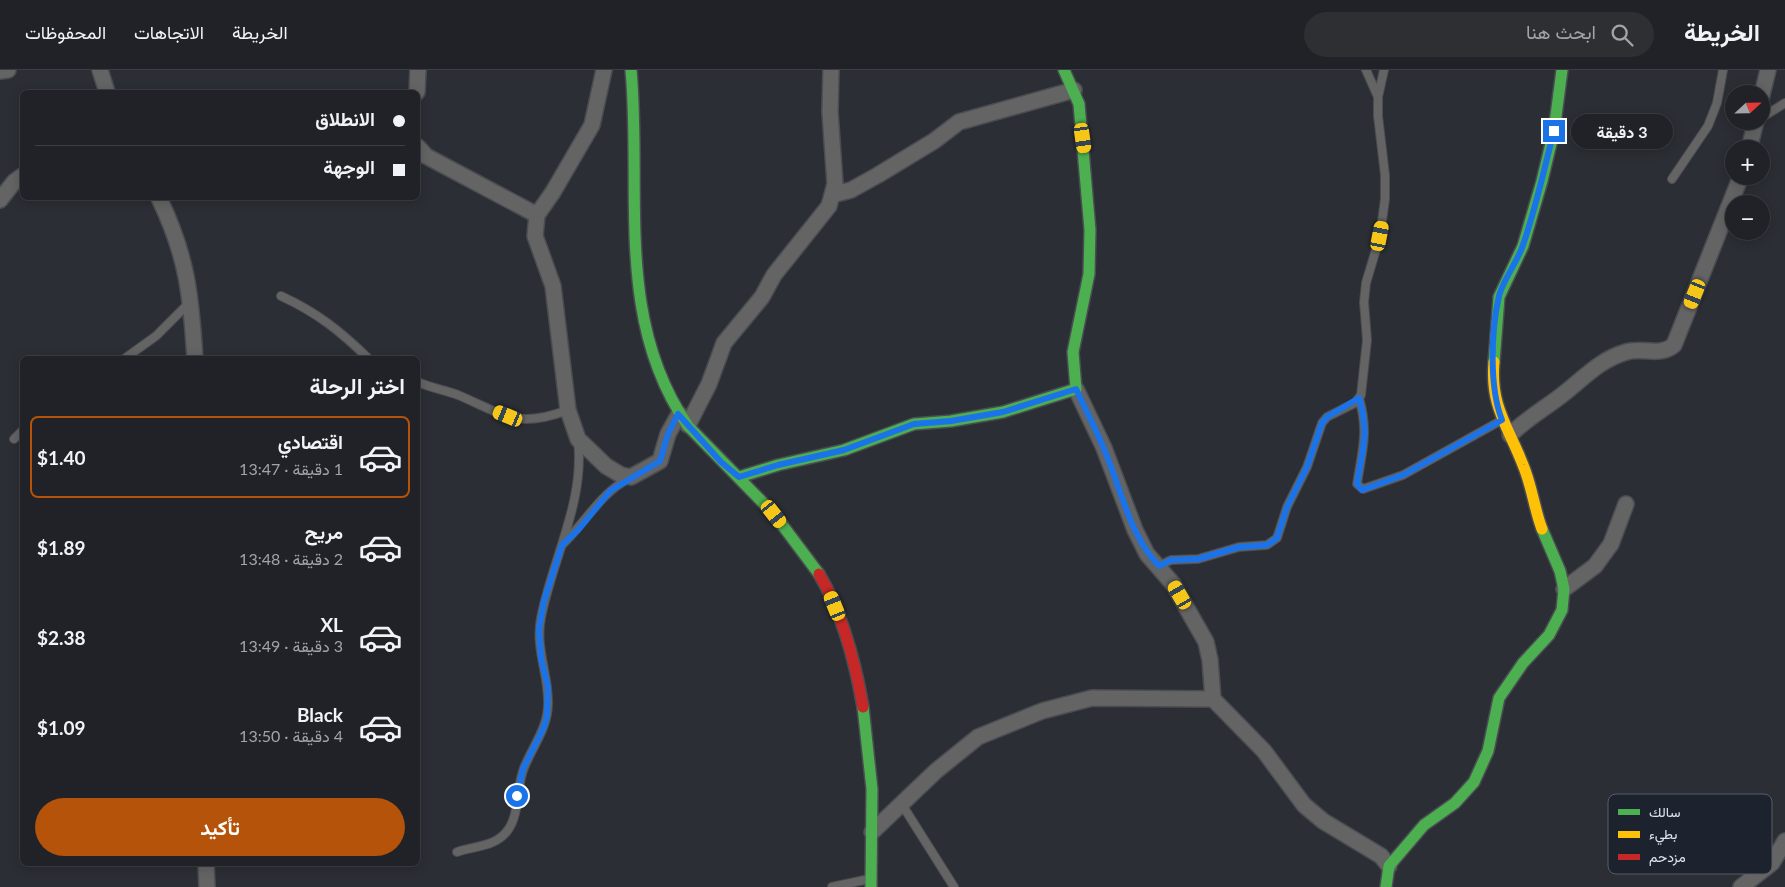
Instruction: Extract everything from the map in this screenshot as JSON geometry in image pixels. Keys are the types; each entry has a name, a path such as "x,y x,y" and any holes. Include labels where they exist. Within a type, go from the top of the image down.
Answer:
{"street":[{"path":"0,71 8,70"},
{"path":"100,70 106,90"},
{"path":"417,90 418,70"},
{"path":"604,70 592,125 553,192 537,215 535,236 553,286 568,410 578,439 606,466 621,475 631,477 660,461 668,434 683,420 709,384 724,343 824,212 835,184 830,112 832,70"},
{"path":"631,70 635,127 635,235 639,298 657,364 683,420 721,462 739,477 774,514 816,570 829,593 840,620 854,668 869,746 872,832 871,883"},
{"path":"1064,70 1079,104 1088,187 1089,274 1073,352 1076,389 1104,448 1135,530 1147,554 1173,584 1206,642 1210,660 1213,699 1264,752 1304,805 1323,821 1381,856 1389,866"},
{"path":"1386,887 1389,866 1424,825 1455,803 1474,782 1488,751 1499,698 1523,663 1548,635 1562,610 1564,590 1560,570 1537,516 1524,466 1494,401 1492,383 1499,297 1523,246 1542,181 1554,131 1562,70"},
{"path":"1764,85 1768,70"},
{"path":"832,195 851,190 899,163 959,122 989,112 1074,90"},
{"path":"420,149 426,156 537,215"},
{"path":"0,200 20,178"},
{"path":"1510,435 1534,414 1568,391 1598,364 1626,352 1663,351 1674,345 1737,185"},
{"path":"160,200 181,248 191,302 195,356"},
{"path":"739,477 778,465 844,450 914,424 951,421 1003,412 1076,389"},
{"path":"1564,590 1595,566 1611,544 1626,504"},
{"path":"872,832 901,803 978,737 1042,711 1092,698 1213,699"},
{"path":"1772,863 1785,841"},
{"path":"206,866 207,887"},
{"path":"1741,887 1758,874"}],"lane":[{"path":"1366,70 1378,97"},
{"path":"1159,566 1171,560 1198,559 1239,547 1267,545 1277,538 1287,507 1307,467 1322,423 1327,417 1359,398 1364,388 1366,283 1380,236 1385,199 1378,97 1384,70"},
{"path":"1672,179 1708,126 1717,103 1723,70"},
{"path":"1770,112 1785,103"},
{"path":"281,296 302,306 345,334 366,356"},
{"path":"128,356 156,336 191,302"},
{"path":"420,383 456,394 508,416 528,421 545,419 568,410"},
{"path":"1359,398 1365,420 1365,441 1357,484 1362,490 1403,475 1502,420"},
{"path":"14,439 20,433"},
{"path":"456,852 494,842 505,834 512,821 523,769 544,727 547,716 548,687 541,658 539,629 544,601 562,545 579,466 578,439"},
{"path":"562,545 578,530 610,491 631,477"},
{"path":"901,803 954,887"},
{"path":"832,887 871,883"}],"traffic: fast":[{"path":"631,70 634,116 634,208 640,299 649,342 665,385 688,426 774,514 819,574"},
{"path":"739,477 778,465 844,450 914,424 951,421 1003,412 1076,389 1073,352 1089,274 1090,230 1079,104 1064,70"},
{"path":"1494,362 1499,297 1523,246 1542,181 1554,131 1562,70"},
{"path":"1386,887 1389,866 1424,825 1455,803 1474,782 1488,751 1499,698 1523,663 1549,635 1562,610 1564,589 1560,571 1542,529"},
{"path":"863,707 872,789 871,887"}],"traffic: slow":[{"path":"1494,362 1493,377 1497,404 1526,473 1542,529"}],"traffic: jam":[{"path":"819,574 835,605 847,638 863,707"}],"route":[{"path":"517,796 523,769 544,727 547,716 548,687 541,658 539,629 544,601 562,545 578,530 610,491 620,482 653,467 660,461 663,457 668,434 678,414 721,462 739,477 778,465 844,450 902,427 1003,412 1076,389 1104,448 1135,530 1147,554 1159,566 1171,560 1198,559 1239,547 1267,545 1277,538 1280,533 1287,507 1300,484 1322,423 1327,417 1359,398 1366,431 1364,452 1357,484 1358,488 1362,490 1403,475 1502,420 1494,401 1492,383 1499,297 1504,282 1523,246 1554,131"}]}
